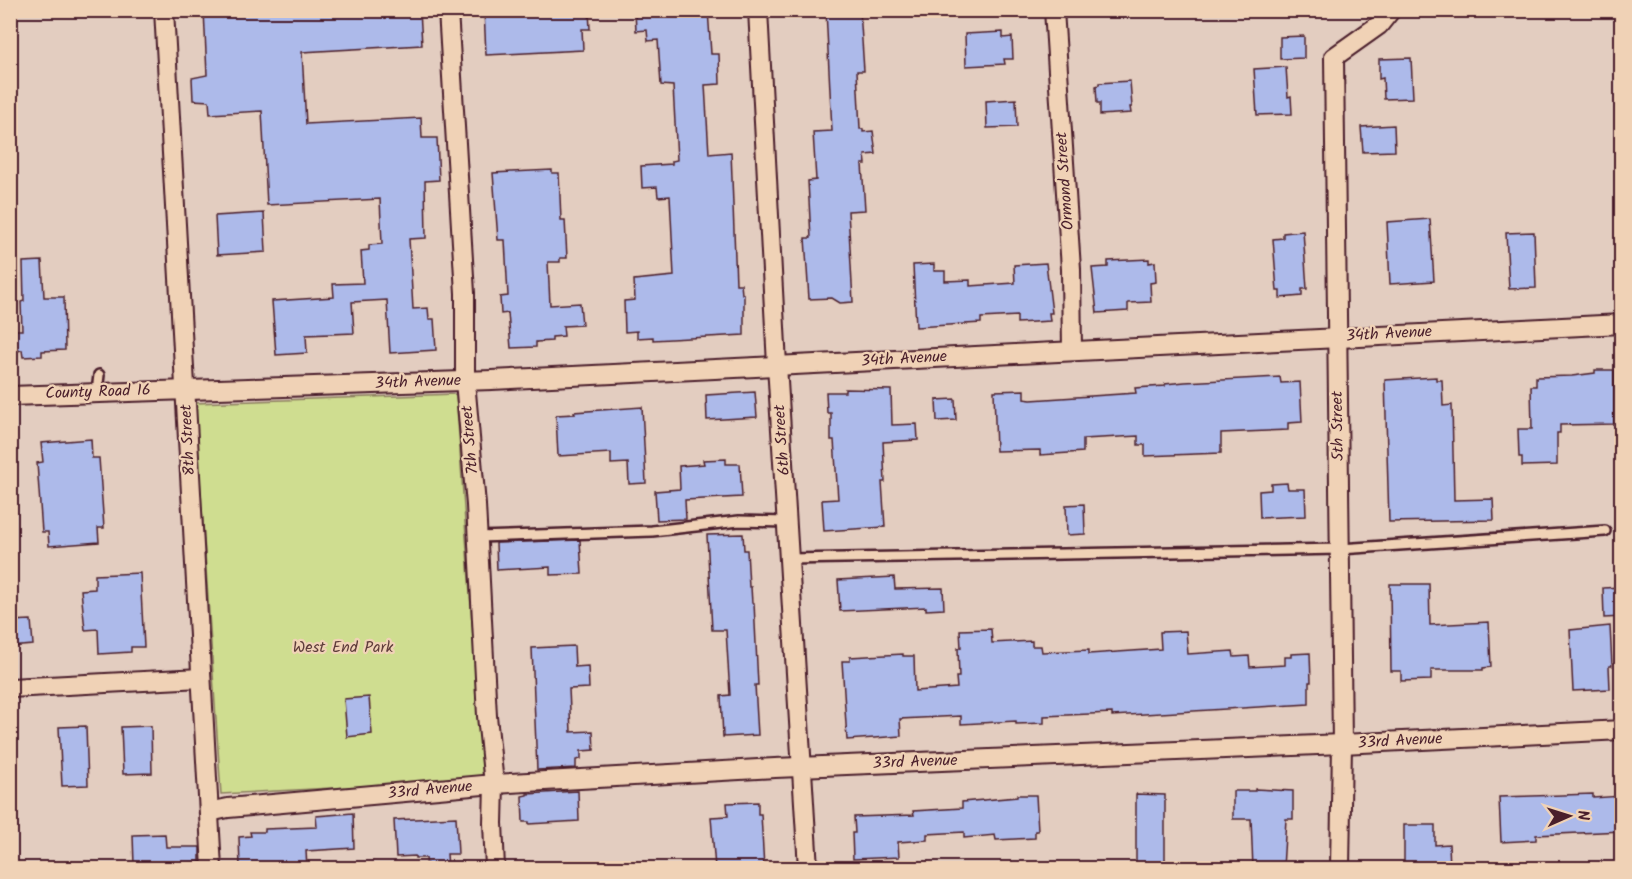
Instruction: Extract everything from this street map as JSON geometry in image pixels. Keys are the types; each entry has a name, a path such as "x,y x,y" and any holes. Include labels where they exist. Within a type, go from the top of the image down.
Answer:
{"street":[{"name":"8th Street","path":"164,10 212,868"},
{"name":"7th Street","path":"448,10 465,293 465,381 478,537 487,716 494,784 495,868"},
{"name":"6th Street","path":"758,10 800,767 808,868"},
{"name":"Ormond Street","path":"1054,10 1071,269 1072,351"},
{"name":"5th Street","path":"1340,868 1342,744 1334,57 1379,25 1391,10"},
{"name":"34th Avenue","path":"185,389 465,381 1622,324"},
{"name":"County Road 16","path":"10,396 98,383 185,389"},
{"path":"10,688 201,678"},
{"name":"33rd Avenue","path":"209,812 228,808 494,784 800,767 1622,730"}],"lane":[{"path":"478,537 652,531 739,521 787,522"},
{"path":"789,559 1340,549 1605,531"}],"green space":[{"name":"West End Park","path":"456,394 483,780 221,794 195,403"}],"building":[{"path":"204,10 420,10 422,45 302,52 306,124 421,118 422,138 437,138 439,180 425,181 426,238 409,239 413,309 428,308 429,319 434,319 436,350 390,353 387,300 352,302 354,333 306,335 307,353 276,355 272,301 334,297 333,284 363,283 361,251 369,250 369,245 382,244 380,199 267,205 262,111 210,114 209,101 193,100 192,78 207,75"},
{"path":"484,10 589,11 590,29 582,29 583,50 486,55"},
{"path":"635,10 708,10 711,54 719,54 720,84 705,85 709,154 731,152 736,284 741,284 742,294 744,294 744,335 653,340 653,337 637,338 637,331 625,332 624,301 635,300 634,280 674,276 670,196 658,197 657,187 642,188 641,166 672,164 672,161 677,160 673,86 661,85 658,40 648,41 647,30 636,31"},
{"path":"826,10 860,10 864,71 857,71 860,129 863,129 863,132 873,131 876,154 865,155 866,164 862,164 865,210 848,211 853,302 840,303 832,298 809,299 805,238 811,238 808,181 816,180 813,132 832,131"},
{"path":"1003,32 1003,38 1012,37 1013,59 1004,59 1005,64 966,66 965,34"},
{"path":"1304,36 1304,58 1280,59 1280,37"},
{"path":"1411,58 1413,98 1384,99 1383,78 1379,79 1379,59"},
{"path":"1286,67 1288,97 1291,96 1292,114 1257,115 1254,69"},
{"path":"1130,81 1131,113 1100,115 1096,86 1099,83"},
{"path":"1016,99 1017,127 987,128 986,101"},
{"path":"1394,125 1395,151 1363,152 1361,127"},
{"path":"552,170 552,173 559,173 561,220 565,220 567,258 560,258 560,262 548,262 550,305 580,303 582,325 563,326 564,336 552,337 552,341 536,342 536,347 511,348 508,313 501,314 500,297 508,296 505,240 498,240 493,173"},
{"path":"264,213 266,252 217,255 215,216"},
{"path":"1430,219 1434,281 1390,284 1387,222"},
{"path":"1303,231 1307,289 1302,289 1302,296 1280,298 1280,291 1277,291 1273,239 1283,238 1283,233"},
{"path":"1534,232 1536,288 1509,289 1506,233"},
{"path":"1149,259 1149,263 1155,262 1156,282 1150,283 1151,302 1128,303 1128,311 1097,313 1092,268 1108,267 1108,261"},
{"path":"42,261 44,297 64,297 65,350 42,351 42,356 23,357 22,350 17,351 16,330 22,330 23,262"},
{"path":"1046,263 1052,313 1049,313 1050,321 1017,323 1017,316 981,318 981,323 916,327 913,265 934,264 934,271 945,271 945,281 970,280 970,286 1015,283 1014,265"},
{"path":"1595,370 1614,370 1614,424 1560,425 1560,433 1557,433 1557,465 1522,466 1522,457 1519,457 1518,429 1532,429 1531,386 1536,386 1536,377 1572,376 1595,373"},
{"path":"1280,377 1281,383 1300,382 1302,422 1288,423 1288,430 1221,433 1221,453 1145,456 1145,445 1138,445 1138,436 1083,439 1083,452 1040,455 1040,450 996,451 994,391 1024,390 1024,399 1031,400 1136,393 1135,388 1185,382"},
{"path":"1436,377 1436,380 1442,380 1443,406 1452,405 1454,500 1493,499 1494,520 1389,522 1385,380"},
{"path":"845,389 891,390 892,425 917,424 918,440 883,442 885,482 882,482 885,527 824,531 822,500 838,499 834,440 831,440 831,413 827,413 826,392 845,392"},
{"path":"755,392 757,417 707,420 706,395"},
{"path":"955,399 956,420 937,421 936,400"},
{"path":"642,407 646,483 629,484 628,463 611,464 611,453 558,456 556,415"},
{"path":"91,439 92,458 99,458 104,528 98,528 99,542 49,546 48,532 42,532 37,463 43,462 41,443"},
{"path":"726,459 726,464 740,464 742,497 685,500 686,519 657,520 655,491 680,489 679,466 704,464 703,460"},
{"path":"1287,483 1288,489 1305,489 1306,516 1260,518 1259,491 1271,490 1271,484"},
{"path":"1084,504 1085,534 1067,535 1066,505"},
{"path":"743,534 744,550 747,550 749,587 751,587 752,603 754,603 758,735 723,737 721,696 730,695 726,630 712,630 707,535"},
{"path":"580,540 582,574 550,575 550,567 497,570 496,543"},
{"path":"140,573 144,647 131,647 131,652 99,654 98,629 85,630 81,590 95,589 95,575"},
{"path":"894,577 895,589 943,588 944,609 926,610 926,607 840,611 838,580"},
{"path":"1390,584 1429,584 1430,625 1489,622 1491,667 1483,668 1483,670 1431,670 1431,680 1401,681 1401,671 1391,671"},
{"path":"1622,587 1622,617 1604,618 1603,588"},
{"path":"31,620 33,645 10,647 10,621"},
{"path":"1610,626 1612,666 1609,666 1610,689 1573,691 1570,630"},
{"path":"991,629 992,643 1032,641 1032,646 1041,646 1042,652 1089,650 1089,654 1161,649 1160,632 1186,631 1188,654 1233,651 1234,657 1249,656 1250,667 1285,665 1285,657 1291,657 1291,654 1310,653 1309,704 1112,716 1112,713 1044,716 1044,723 1016,724 1016,721 961,724 961,716 900,719 901,736 847,740 842,661 850,661 850,657 903,654 903,656 914,656 915,691 957,688 958,648 961,648 960,630"},
{"path":"574,646 575,667 588,666 589,688 569,689 571,732 593,731 594,750 581,751 581,759 576,760 576,768 537,770 532,648"},
{"path":"369,697 372,734 347,737 344,699"},
{"path":"86,726 88,785 62,786 59,727"},
{"path":"151,726 152,773 123,774 121,727"},
{"path":"1255,789 1293,791 1293,819 1286,819 1283,868 1253,868 1251,819 1233,819 1233,791 1255,791"},
{"path":"578,791 579,821 529,824 529,822 523,822 522,796"},
{"path":"1136,794 1165,795 1165,868 1136,868"},
{"path":"1593,794 1593,798 1622,796 1622,831 1536,835 1536,840 1501,842 1499,797"},
{"path":"1017,795 1036,795 1038,831 1035,831 1035,838 996,840 995,835 964,838 964,832 927,834 927,840 898,842 899,857 853,859 854,817 914,815 913,811 962,808 962,802 1017,797"},
{"path":"758,802 758,814 761,814 764,868 715,868 711,817 728,816 727,803"},
{"path":"353,813 354,848 306,851 307,868 240,867 239,837 251,836 250,832 265,832 265,829 317,827 316,816"},
{"path":"456,817 458,854 447,854 448,868 427,868 426,858 396,857 394,820"},
{"path":"1404,825 1435,825 1435,845 1449,844 1450,868 1404,868"},
{"path":"165,834 166,847 200,847 200,862 134,865 133,835"}]}
